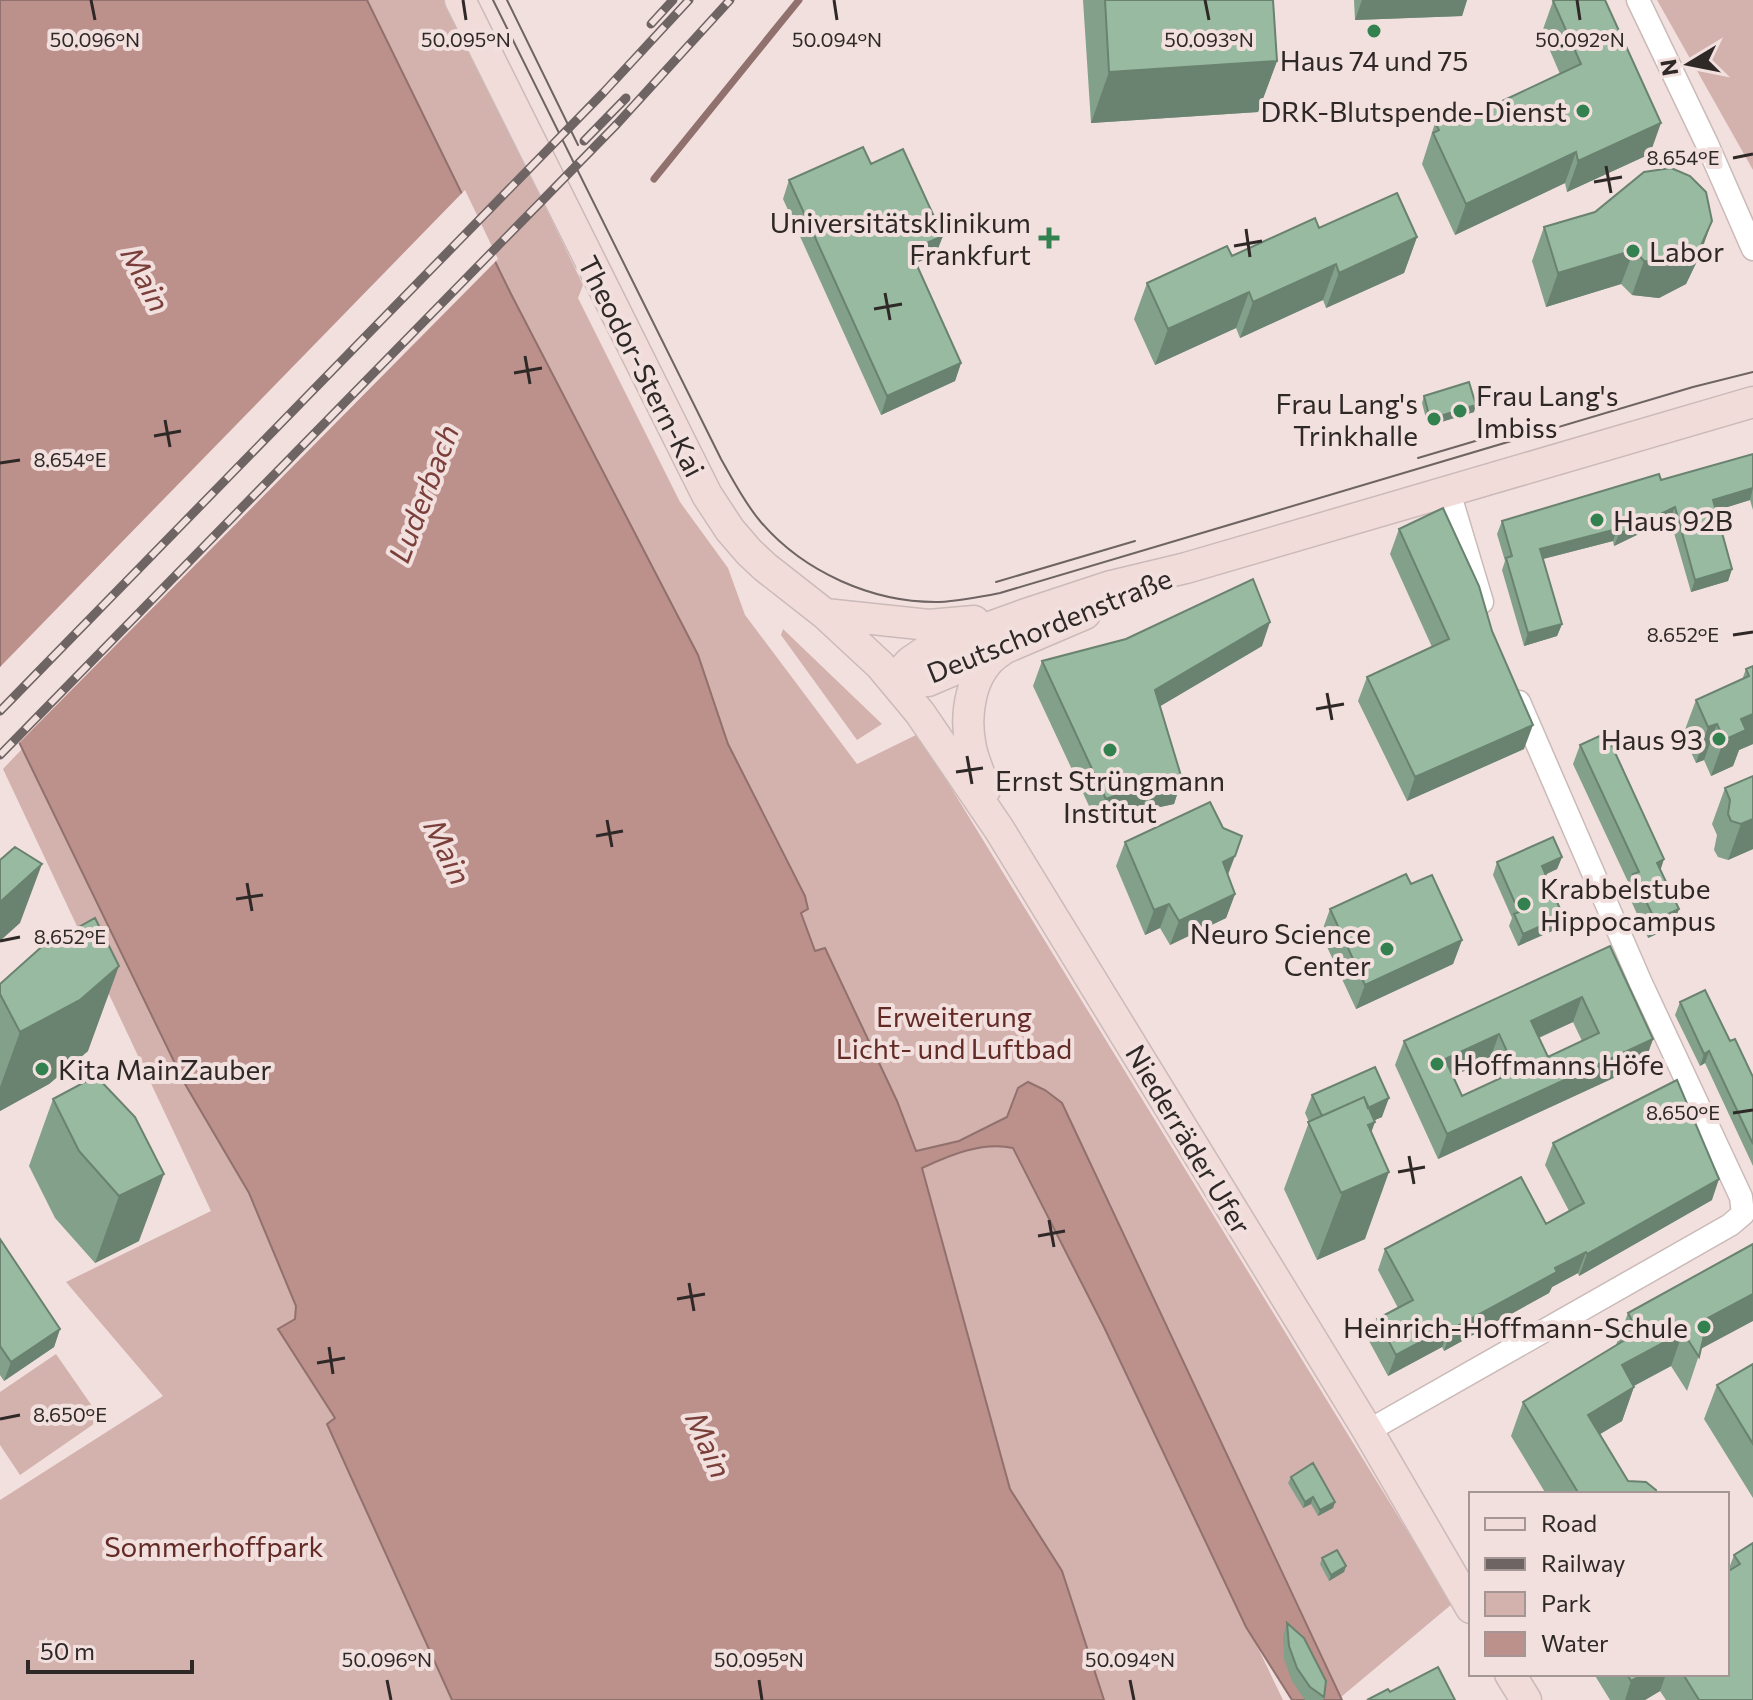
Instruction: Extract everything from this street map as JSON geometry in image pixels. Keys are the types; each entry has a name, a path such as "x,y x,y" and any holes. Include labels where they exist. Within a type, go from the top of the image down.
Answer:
{"main road":[{"name":"Theodor-Stern-Kai","path":"460,0 707,495 730,530 757,559 825,614 893,680"},
{"name":"Deutschordenstraße","path":"893,680 928,681 1021,628 1113,603 1186,568 1753,402"},
{"path":"825,614 929,625 1021,628"},
{"path":"999,829 971,749 968,724 978,676 1021,628"},
{"name":"Niederräder Ufer","path":"893,680 920,713 999,829 1368,1431 1469,1605"},
{"path":"1511,1676 1526,1700"}],"street":[{"path":"1638,0 1753,249"},
{"path":"1449,492 1488,621"},
{"path":"1368,1431 1730,1225 1743,1214 1741,1197 1640,981 1508,676"}],"green space":[{"name":"Erweiterung Licht- und Luftbad","path":"367,0 445,0 583,285 578,298 680,502 728,568 745,615 857,764 918,734 1452,1604 1341,1697 1062,1103 1017,1088 1007,1117 959,1141 916,1151 897,1101 825,949 815,952 801,913 808,909 728,744 698,655 511,294"},
{"path":"1657,0 1753,0 1753,170"},
{"path":"783,629 882,724 857,740 781,635"},
{"name":"Sommerhoffpark","path":"22,749 185,1084 248,1193 296,1306 295,1319 278,1329 335,1419 328,1425 452,1700 0,1700 0,1500 163,1396 66,1282 211,1211 3,769"},
{"name":"Erweiterung Licht- und Luftbad","path":"1000,1145 1013,1148 1104,1327 1283,1700 1104,1700 1062,1571 1010,1489 922,1167 978,1147"},
{"path":"56,1354 101,1419 20,1475 0,1445 0,1392"}],"water":[{"name":"Main","path":"0,0 367,0 511,294 698,655 728,744 805,896 808,909 801,913 815,951 825,948 897,1101 916,1151 959,1141 1007,1117 1018,1088 1028,1082 1062,1103 1342,1700 1292,1700 1246,1627 1104,1327 1013,1148 990,1146 967,1150 922,1168 1010,1489 1062,1571 1104,1700 452,1700 327,1424 335,1418 278,1329 295,1319 296,1306 249,1193 185,1084 0,703"}],"pier":[{"path":"465,190 498,259 17,745 0,711 0,667"}],"building":[{"path":"1105,0 1273,0 1277,61 1109,72"},
{"path":"1555,0 1605,0 1661,123 1578,161 1576,152 1466,204 1433,133 1439,130 1435,123 1464,110 1468,117 1581,64"},
{"path":"863,147 871,164 903,149 943,236 910,250 961,363 887,396 789,180"},
{"path":"1671,168 1690,176 1706,192 1712,221 1699,250 1672,264 1644,261 1634,250 1558,273 1544,227 1595,212 1644,172"},
{"path":"1397,193 1417,237 1339,273 1336,264 1253,302 1249,292 1168,329 1147,283 1227,246 1232,256 1315,218 1319,228"},
{"path":"1469,382 1476,405 1430,419 1424,396"},
{"path":"1753,454 1753,488 1713,500 1732,569 1695,580 1675,507 1619,534 1617,529 1540,549 1562,624 1528,633 1506,558 1512,556 1502,521 1659,474 1661,480"},
{"path":"1443,508 1479,586 1492,631 1533,725 1415,777 1367,677 1449,639 1399,529"},
{"path":"1253,579 1270,622 1155,690 1182,779 1154,786 1152,782 1106,799 1042,661 1126,639"},
{"path":"1753,666 1753,714 1741,719 1746,730 1724,740 1717,724 1708,727 1696,700 1749,676 1746,669"},
{"path":"1606,733 1664,859 1657,863 1679,909 1655,920 1633,874 1639,872 1580,745"},
{"path":"1753,776 1753,819 1741,824 1731,821 1728,814 1730,800 1725,788"},
{"path":"1210,802 1223,828 1242,836 1235,856 1223,862 1235,894 1179,921 1169,904 1154,910 1125,842"},
{"path":"1553,837 1562,857 1542,866 1563,916 1523,934 1514,914 1519,912 1497,862"},
{"path":"15,847 42,864 0,902 0,860"},
{"name":"Neuro Science Center","path":"1406,874 1411,884 1432,875 1462,940 1365,985 1330,909"},
{"path":"95,918 119,966 80,1000 20,1032 0,994 0,984 57,933 64,929 68,933"},
{"path":"1610,946 1653,1039 1447,1134 1404,1041","holes":["1582,997 1599,1033 1548,1057 1531,1021","1499,1034 1516,1071 1462,1096 1445,1059"]},
{"path":"1705,990 1730,1041 1735,1039 1753,1077 1753,1144 1709,1051 1704,1054 1680,1002"},
{"path":"1375,1067 1389,1098 1368,1108 1364,1097 1322,1116 1312,1095"},
{"path":"96,1076 135,1117 164,1174 119,1196 79,1151 53,1099"},
{"path":"1677,1080 1719,1179 1587,1254 1555,1268 1557,1272 1452,1329 1450,1326 1396,1355 1377,1319 1413,1300 1385,1249 1521,1177 1546,1224 1584,1203 1553,1143"},
{"path":"1364,1097 1375,1122 1368,1125 1389,1172 1341,1193 1308,1122"},
{"path":"0,1239 60,1329 11,1362 0,1346"},
{"path":"1753,1244 1753,1294 1708,1318 1699,1357 1683,1332 1622,1365 1634,1387 1588,1415 1628,1481 1646,1482 1656,1492 1578,1492 1523,1402 1638,1332 1628,1313"},
{"path":"1753,1364 1753,1444 1717,1385"},
{"path":"1313,1463 1335,1502 1320,1510 1313,1497 1305,1502 1291,1477"},
{"path":"1753,1543 1753,1700 1699,1700 1684,1676 1729,1676 1729,1571 1740,1564 1734,1555"},
{"path":"1337,1550 1346,1566 1331,1575 1322,1558"},
{"path":"1287,1623 1304,1638 1326,1681 1324,1697 1310,1687 1297,1668 1289,1646"},
{"path":"1438,1667 1455,1700 1367,1700 1388,1689 1390,1692"}],"waterway":[{"name":"Luderbach","path":"654,179 799,0"}],"tram line":[{"path":"493,0 721,459 744,499 777,539 797,555 841,581 865,590 889,597 939,602 1000,593 1693,387 1753,372"},
{"path":"507,0 578,145"},
{"path":"1418,458 1499,434"},
{"path":"996,582 1135,541"}],"railway":[{"path":"651,24 673,0"},
{"path":"0,711 603,93 689,0"},
{"path":"0,755 617,124 730,0"},
{"path":"584,141 626,98"}],"place":[{"name":"Haus 74 und 75","path":"1374,31"},
{"name":"DRK-Blutspende-Dienst","path":"1583,111"},
{"name":"Universitätsklinikum Frankfurt","path":"1049,238"},
{"name":"Labor","path":"1633,251"},
{"name":"Frau Lang's Imbiss","path":"1460,411"},
{"name":"Frau Lang's Trinkhalle","path":"1434,419"},
{"name":"Haus 92B","path":"1597,520"},
{"name":"Haus 93","path":"1719,739"},
{"name":"Ernst Strüngmann Institut","path":"1110,750"},
{"name":"Krabbelstube Hippocampus","path":"1524,904"},
{"name":"Neuro Science Center","path":"1387,949"},
{"name":"Hoffmanns Höfe","path":"1437,1064"},
{"name":"Kita MainZauber","path":"42,1069"},
{"name":"Heinrich-Hoffmann-Schule","path":"1704,1327"}]}
